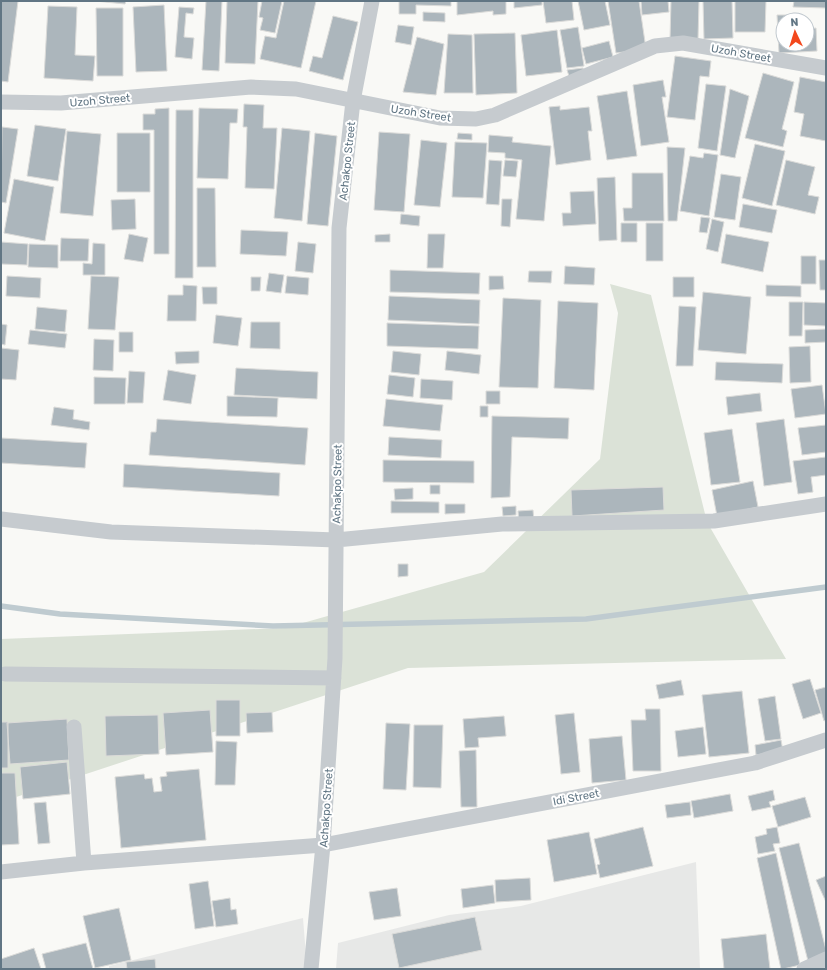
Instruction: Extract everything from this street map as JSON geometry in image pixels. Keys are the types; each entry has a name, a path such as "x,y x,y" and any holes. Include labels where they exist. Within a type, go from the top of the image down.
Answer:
{"street":[{"name":"Achakpo Street","path":"311,969 323,845 335,658 339,228 353,101 372,1"},
{"name":"Uzoh Street","path":"1,102 62,103 251,87 296,89 440,118 476,119 495,115 655,46 683,44 826,68"},
{"path":"1,519 111,532 336,540 502,524 714,521 826,504"},
{"path":"5,674 334,678"},
{"path":"74,727 84,863"},
{"name":"Idi Street","path":"1,872 84,863 323,845 755,763 826,740"},
{"path":"804,969 826,959"}],"shaded area":[{"path":"610,284 651,295 707,522 786,659 408,668 1,802 1,639 285,628 484,572 600,459 618,313"},
{"path":"696,862 700,969 336,969 338,943 449,915 521,906"},
{"path":"303,918 307,969 109,969 109,966"}],"building":[{"path":"1,1 18,1 8,82 1,81"},
{"path":"95,1 126,1 125,4"},
{"path":"206,1 222,1 219,71 202,70"},
{"path":"227,1 258,1 255,64 225,63"},
{"path":"262,1 282,1 275,33 260,30 263,18 259,17"},
{"path":"284,1 316,1 301,68 260,59 265,36 276,38"},
{"path":"399,1 451,1 451,6 416,5 416,14 399,14"},
{"path":"457,1 506,1 506,14 493,15 493,11 457,15"},
{"path":"514,1 542,1 542,5 514,8"},
{"path":"543,1 572,1 574,20 546,23"},
{"path":"578,1 605,1 610,25 584,30"},
{"path":"608,1 639,1 646,49 616,53"},
{"path":"641,1 668,1 669,12 642,15"},
{"path":"671,1 699,1 698,39 670,39"},
{"path":"703,1 732,1 733,38 704,39"},
{"path":"735,1 766,1 765,32 735,32"},
{"path":"794,1 826,1 826,8 793,7"},
{"path":"164,5 167,71 136,72 133,7"},
{"path":"48,6 77,7 75,55 95,56 93,81 44,78"},
{"path":"179,7 194,8 193,14 186,13 184,37 194,38 192,59 175,57"},
{"path":"96,8 123,8 123,76 97,76"},
{"path":"423,12 445,13 445,22 423,21"},
{"path":"333,16 358,22 343,80 309,71 313,56 322,58"},
{"path":"398,25 414,27 411,45 395,42"},
{"path":"578,27 584,66 567,68 560,30"},
{"path":"816,28 817,51 815,51"},
{"path":"557,30 562,72 526,76 521,35"},
{"path":"515,33 517,93 476,95 474,34"},
{"path":"448,34 472,35 473,93 444,93"},
{"path":"417,37 444,44 436,95 403,92"},
{"path":"609,41 613,57 586,64 582,48"},
{"path":"675,56 711,61 709,77 700,76 695,120 667,117"},
{"path":"583,68 584,74 569,76 567,70"},
{"path":"763,73 794,82 782,129 787,131 783,147 745,138"},
{"path":"800,77 826,82 826,141 800,136 804,114 794,112"},
{"path":"663,80 666,97 662,97 669,142 641,146 633,85"},
{"path":"706,84 726,86 717,151 698,148"},
{"path":"730,89 749,96 735,158 720,155"},
{"path":"627,91 637,156 607,160 597,96"},
{"path":"244,104 264,105 263,128 277,128 274,189 245,188 247,127 243,127"},
{"path":"560,106 560,110 589,107 592,131 588,131 591,160 556,165 549,107"},
{"path":"169,108 169,254 154,254 154,130 143,130 143,114 155,114 155,109"},
{"path":"199,108 238,109 237,123 230,123 228,179 197,178"},
{"path":"176,110 193,110 193,278 175,278"},
{"path":"35,125 66,129 58,181 27,176"},
{"path":"2,127 18,129 6,203 1,202"},
{"path":"282,128 310,131 302,221 274,218"},
{"path":"67,131 101,134 93,216 60,213"},
{"path":"379,132 410,134 404,212 374,210"},
{"path":"117,133 150,133 150,192 117,192"},
{"path":"315,133 337,136 328,226 307,224"},
{"path":"458,133 472,134 472,140 457,139"},
{"path":"489,135 513,137 512,142 551,146 544,221 516,219 522,160 505,158 505,153 488,152"},
{"path":"421,140 447,143 440,207 414,205"},
{"path":"455,142 487,143 483,198 452,197"},
{"path":"755,144 785,151 772,206 742,198"},
{"path":"667,147 685,148 677,221 668,221"},
{"path":"704,153 718,155 709,216 680,211 690,156 703,158"},
{"path":"489,160 502,161 499,205 486,204"},
{"path":"505,160 518,161 516,177 503,176"},
{"path":"786,160 815,167 808,195 819,197 815,214 776,205"},
{"path":"632,173 663,173 664,221 624,221 623,208 632,208"},
{"path":"721,174 741,177 735,220 714,217"},
{"path":"615,177 617,240 599,241 597,178"},
{"path":"14,179 54,187 45,241 4,233"},
{"path":"197,188 215,188 216,267 197,267"},
{"path":"594,191 596,224 563,226 562,213 571,213 570,192"},
{"path":"135,199 136,229 112,230 111,200"},
{"path":"502,199 512,199 510,227 501,226"},
{"path":"743,204 777,210 772,233 739,227"},
{"path":"401,214 420,216 419,226 400,224"},
{"path":"701,217 710,218 707,233 699,232"},
{"path":"712,219 724,222 718,252 706,249"},
{"path":"621,223 637,223 637,242 621,242"},
{"path":"646,223 663,223 663,261 646,261"},
{"path":"241,230 288,232 286,256 240,254"},
{"path":"129,234 148,238 143,262 124,259"},
{"path":"390,234 390,242 375,242 375,235"},
{"path":"428,234 445,234 443,268 427,268"},
{"path":"726,234 769,242 763,272 721,263"},
{"path":"61,238 89,239 88,261 60,261"},
{"path":"1,242 28,244 27,265 1,264"},
{"path":"298,242 316,244 313,273 295,271"},
{"path":"93,243 105,244 105,275 83,275 83,263 92,264"},
{"path":"29,244 58,245 58,268 28,267"},
{"path":"801,256 816,256 816,284 801,284"},
{"path":"819,260 826,260 826,290 820,290"},
{"path":"565,266 595,268 594,285 564,284"},
{"path":"390,270 480,273 479,294 390,292"},
{"path":"529,271 552,271 551,283 528,282"},
{"path":"269,273 284,275 281,293 266,291"},
{"path":"7,276 41,278 40,298 6,296"},
{"path":"91,276 119,277 115,330 88,329"},
{"path":"287,276 309,278 308,295 285,293"},
{"path":"489,276 503,276 504,289 489,290"},
{"path":"251,277 261,277 260,291 251,291"},
{"path":"673,277 694,277 694,297 673,297"},
{"path":"183,285 197,286 196,321 167,321 168,295 183,295"},
{"path":"766,285 801,286 801,297 766,296"},
{"path":"202,287 217,287 217,304 203,304"},
{"path":"703,292 751,297 746,354 698,350"},
{"path":"389,296 480,300 479,324 388,320"},
{"path":"503,298 541,300 538,388 499,387"},
{"path":"558,301 598,303 594,390 554,388"},
{"path":"789,302 803,302 802,336 789,336"},
{"path":"804,302 826,303 826,326 804,325"},
{"path":"679,306 696,307 693,366 676,366"},
{"path":"37,307 67,310 65,332 35,329"},
{"path":"216,315 242,318 238,346 213,343"},
{"path":"251,322 280,322 280,349 250,348"},
{"path":"387,323 479,326 478,349 387,346"},
{"path":"1,324 7,325 5,345 1,344"},
{"path":"826,329 826,342 805,343 805,330"},
{"path":"30,330 67,334 65,348 28,344"},
{"path":"119,332 133,332 133,352 119,352"},
{"path":"94,339 114,340 113,371 93,370"},
{"path":"810,346 811,382 790,383 789,347"},
{"path":"1,348 19,350 16,380 1,379"},
{"path":"199,351 199,363 176,364 175,352"},
{"path":"393,351 421,354 419,375 391,372"},
{"path":"447,351 481,355 479,374 445,370"},
{"path":"716,362 783,364 782,383 715,380"},
{"path":"236,368 318,372 317,399 234,395"},
{"path":"168,370 196,375 191,404 163,400"},
{"path":"129,371 145,372 143,403 127,403"},
{"path":"389,375 415,378 413,397 387,394"},
{"path":"94,377 126,378 125,404 94,404"},
{"path":"421,379 453,381 452,400 420,398"},
{"path":"822,385 826,414 795,418 791,389"},
{"path":"486,391 500,391 500,404 486,404"},
{"path":"760,393 762,411 728,415 726,397"},
{"path":"227,396 278,398 277,417 227,416"},
{"path":"386,399 443,405 440,431 383,426"},
{"path":"480,406 488,406 488,417 480,417"},
{"path":"54,407 74,410 73,419 90,422 89,430 51,425"},
{"path":"492,416 569,418 568,439 512,437 510,497 491,498"},
{"path":"157,419 308,428 305,465 149,455 151,432 156,432"},
{"path":"784,419 792,482 764,486 756,423"},
{"path":"826,425 826,452 802,455 798,428"},
{"path":"732,429 740,482 711,485 704,433"},
{"path":"389,437 442,440 441,458 388,455"},
{"path":"1,438 87,443 85,468 1,463"},
{"path":"826,457 826,475 811,477 813,492 798,494 793,461"},
{"path":"383,460 474,461 474,483 383,482"},
{"path":"124,464 280,473 279,496 123,487"},
{"path":"753,481 758,507 717,516 712,490"},
{"path":"430,485 440,485 440,494 430,494"},
{"path":"663,487 664,510 572,516 571,490"},
{"path":"413,488 413,499 395,500 394,489"},
{"path":"391,501 439,502 439,513 391,513"},
{"path":"445,504 465,504 465,513 445,514"},
{"path":"516,506 516,515 503,516 502,507"},
{"path":"533,510 534,521 519,523 518,511"},
{"path":"398,564 408,564 408,576 398,577"},
{"path":"810,679 821,713 803,719 792,684"},
{"path":"681,680 684,695 659,699 656,685"},
{"path":"826,687 826,720 824,721 815,690"},
{"path":"742,691 749,753 709,757 702,695"},
{"path":"775,696 781,739 765,741 758,699"},
{"path":"216,700 240,700 240,736 216,736"},
{"path":"645,709 660,709 661,771 633,771 631,720 646,720"},
{"path":"210,710 213,752 166,755 163,713"},
{"path":"272,712 273,732 247,733 246,713"},
{"path":"574,713 580,772 561,774 555,715"},
{"path":"158,715 159,754 106,756 105,716"},
{"path":"504,716 506,736 478,738 479,747 465,748 463,719"},
{"path":"67,719 69,760 10,764 7,723"},
{"path":"1,722 8,722 8,768 1,768"},
{"path":"386,723 410,724 406,790 383,789"},
{"path":"414,725 443,725 441,788 413,787"},
{"path":"703,727 706,754 678,757 675,731"},
{"path":"622,736 626,780 592,783 589,739"},
{"path":"781,740 783,751 756,755 755,745"},
{"path":"216,741 237,742 235,785 215,785"},
{"path":"476,750 477,807 461,807 459,751"},
{"path":"67,762 70,794 23,799 20,767"},
{"path":"199,769 206,840 121,848 115,777 144,774 145,779 152,778 154,792 162,791 160,777 167,776 166,772"},
{"path":"1,773 15,773 19,844 1,845"},
{"path":"773,790 775,800 769,802 771,807 752,811 748,796"},
{"path":"730,794 733,811 694,818 691,801"},
{"path":"805,797 811,817 778,827 772,806"},
{"path":"46,802 50,843 38,844 34,803"},
{"path":"690,802 691,815 667,818 665,805"},
{"path":"643,827 653,866 600,878 597,865 600,864 594,839"},
{"path":"777,827 780,843 773,844 775,851 758,854 755,837 767,834 766,829"},
{"path":"589,832 597,874 554,882 547,840"},
{"path":"799,843 826,950 826,956 808,961 779,848"},
{"path":"776,853 800,965 783,969 781,969 757,858"},
{"path":"826,876 826,902 816,880"},
{"path":"530,878 531,900 496,902 495,880"},
{"path":"208,881 214,926 195,929 189,884"},
{"path":"493,885 495,903 463,908 461,889"},
{"path":"397,888 401,916 374,920 369,892"},
{"path":"230,898 231,910 236,909 238,924 216,927 212,901"},
{"path":"119,908 131,960 95,968 83,916"},
{"path":"475,917 482,950 399,968 392,934"},
{"path":"766,934 770,969 724,969 721,939"},
{"path":"86,943 93,969 46,969 42,954"},
{"path":"34,948 41,969 1,969 1,959"},
{"path":"155,959 156,969 127,969 126,962"}],"waterway":[{"path":"1,606 60,614 273,626 586,619 826,587"}]}
